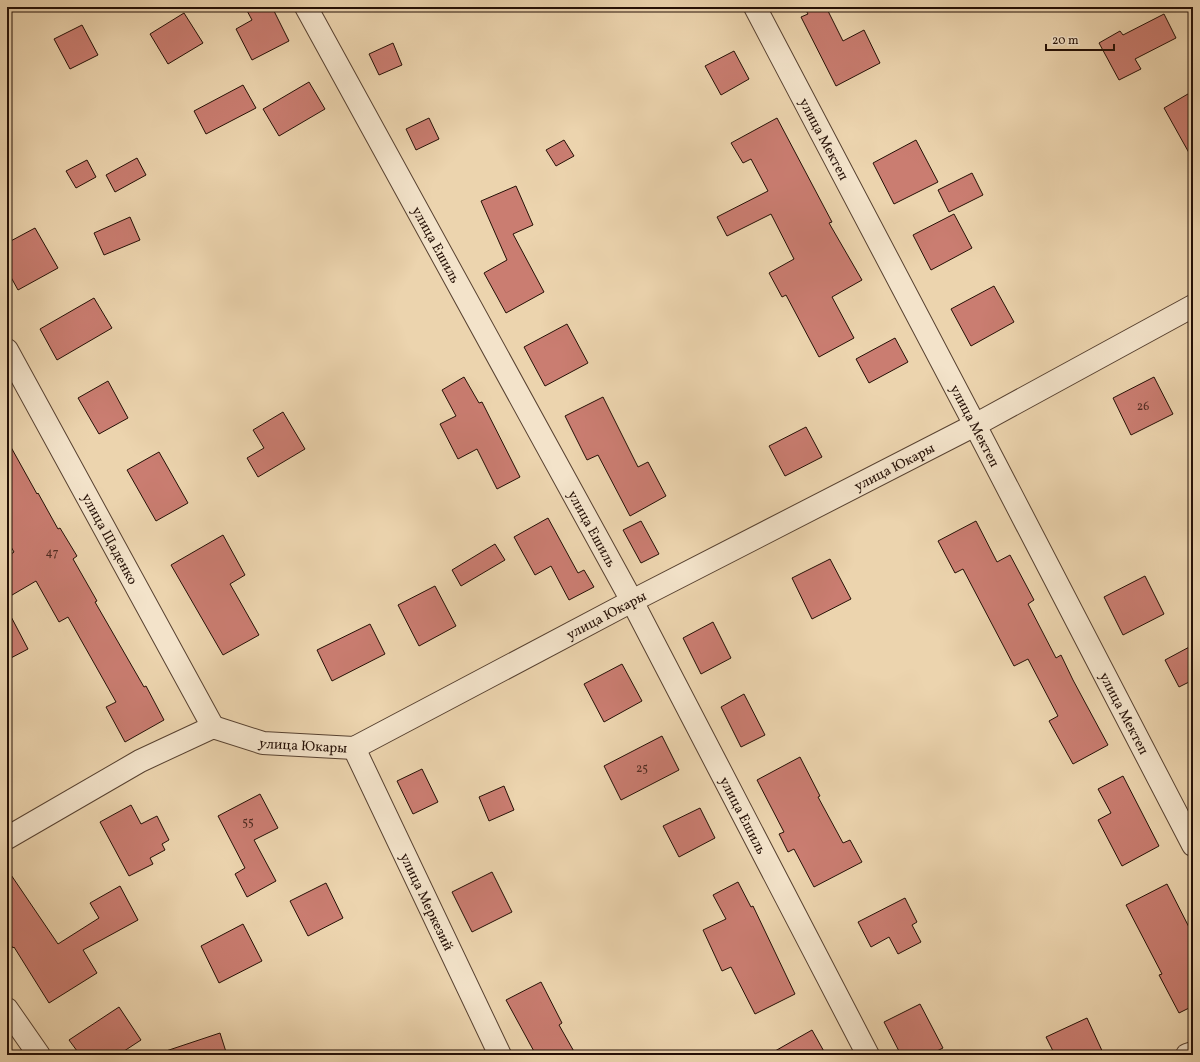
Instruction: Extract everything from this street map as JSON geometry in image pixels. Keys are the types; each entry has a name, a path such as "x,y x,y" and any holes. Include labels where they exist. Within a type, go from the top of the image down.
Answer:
{"street":[{"name":"улица Ешиль","path":"306,7 632,601 868,1055"},
{"name":"улица Мектеп","path":"755,7 976,425 1193,845"},
{"name":"улица Юкары","path":"213,727 263,743 354,748 632,601 976,425 1193,306"},
{"name":"улица Щаденко","path":"7,350 213,727"},
{"path":"7,838 140,761 213,727"},
{"name":"улица Меркезий","path":"354,748 500,1055"},
{"path":"7,1008 39,1055"},
{"path":"1187,1055 1193,1052"}],"building":[{"path":"245,7 272,7 289,41 252,60 236,29 252,20"},
{"path":"804,7 826,7 843,41 864,30 880,63 836,86 801,17 808,14"},
{"path":"184,13 203,43 168,64 150,34"},
{"path":"1164,14 1176,38 1135,59 1141,69 1119,80 1099,43 1120,31 1123,35"},
{"path":"82,25 98,55 70,69 54,39"},
{"path":"393,43 402,65 379,75 369,54"},
{"path":"734,51 749,79 721,95 705,66"},
{"path":"309,82 325,109 279,136 263,109"},
{"path":"243,85 256,108 206,134 194,111"},
{"path":"1193,91 1193,160 1164,108"},
{"path":"429,118 439,139 416,150 406,129"},
{"path":"777,118 832,222 829,223 862,280 832,297 854,338 819,357 786,295 782,297 769,273 794,259 771,214 727,236 717,217 768,191 751,159 743,163 731,143"},
{"path":"564,140 574,156 556,166 546,150"},
{"path":"916,140 938,182 894,204 873,163"},
{"path":"137,158 146,175 115,192 106,175"},
{"path":"87,160 96,177 76,188 66,171"},
{"path":"972,173 983,195 949,212 938,190"},
{"path":"516,186 533,225 513,234 544,292 506,313 484,273 507,260 481,201"},
{"path":"954,214 972,248 931,270 913,235"},
{"path":"130,217 140,240 104,255 94,233"},
{"path":"35,228 58,268 18,290 7,270 7,243"},
{"path":"994,286 1014,322 971,346 951,309"},
{"path":"94,298 112,328 57,360 40,329"},
{"path":"567,324 588,363 545,386 524,347"},
{"path":"895,338 908,362 869,383 856,359"},
{"path":"464,377 479,403 482,402 520,477 497,489 477,449 458,459 440,424 456,416 442,390"},
{"path":"1154,377 1173,414 1131,435 1113,398"},
{"path":"108,381 128,418 99,434 78,398"},
{"path":"603,397 638,467 648,462 666,496 630,516 598,455 587,460 565,416"},
{"path":"283,412 305,449 258,477 247,458 264,448 253,430"},
{"path":"806,427 822,457 785,476 769,446"},
{"path":"7,440 58,529 60,528 77,556 73,559 97,601 95,602 144,687 146,686 164,720 125,742 106,707 116,702 68,617 59,622 36,581 7,598 7,557 14,552 7,540"},
{"path":"159,452 188,503 156,521 127,470"},
{"path":"548,518 578,573 584,570 594,587 569,600 551,566 535,575 514,537"},
{"path":"641,521 659,554 641,563 623,530"},
{"path":"976,521 997,562 1010,555 1034,600 1028,604 1056,658 1061,655 1108,745 1073,764 1049,721 1058,716 1028,659 1014,666 963,569 955,573 938,541"},
{"path":"223,535 245,575 230,584 259,635 223,655 171,565"},
{"path":"495,544 505,560 461,586 452,570"},
{"path":"830,559 851,599 812,619 792,578"},
{"path":"1145,576 1164,614 1123,635 1104,597"},
{"path":"435,586 456,626 419,646 398,605"},
{"path":"7,609 28,649 7,660"},
{"path":"713,622 731,658 701,674 683,638"},
{"path":"370,624 385,654 332,681 317,650"},
{"path":"1193,645 1193,680 1179,687 1165,660"},
{"path":"622,664 642,701 604,722 584,684"},
{"path":"744,694 765,735 741,747 721,707"},
{"path":"662,736 679,770 621,800 604,766"},
{"path":"800,757 820,796 818,797 843,843 850,840 862,862 814,887 794,849 788,852 779,834 784,832 757,780"},
{"path":"422,769 438,802 413,814 397,781"},
{"path":"1123,776 1159,846 1122,866 1098,820 1111,813 1098,789"},
{"path":"504,786 514,810 489,821 479,797"},
{"path":"260,794 278,828 254,840 276,881 247,897 235,874 245,868 218,816"},
{"path":"131,805 141,824 157,816 169,840 162,844 165,850 150,858 153,864 129,876 100,822"},
{"path":"700,808 715,838 679,857 663,826"},
{"path":"7,869 58,944 99,918 90,903 120,886 138,920 83,950 97,973 49,1003 7,938"},
{"path":"492,872 512,912 472,932 452,892"},
{"path":"738,882 751,907 753,906 795,994 755,1014 731,967 722,971 703,930 726,919 713,895"},
{"path":"326,883 343,918 308,936 290,901"},
{"path":"1167,884 1193,935 1193,1006 1179,1013 1159,975 1162,974 1126,905"},
{"path":"905,898 917,922 912,925 921,942 898,954 889,937 871,947 858,922"},
{"path":"243,924 262,961 219,983 201,946"},
{"path":"541,982 562,1023 559,1025 576,1055 536,1055 506,1000"},
{"path":"920,1004 943,1048 929,1055 901,1055 884,1022"},
{"path":"119,1007 141,1040 118,1055 80,1055 69,1040"},
{"path":"1087,1018 1104,1055 1055,1055 1046,1037"},
{"path":"812,1030 826,1055 768,1055"},
{"path":"220,1033 227,1055 164,1055 163,1052"}]}
